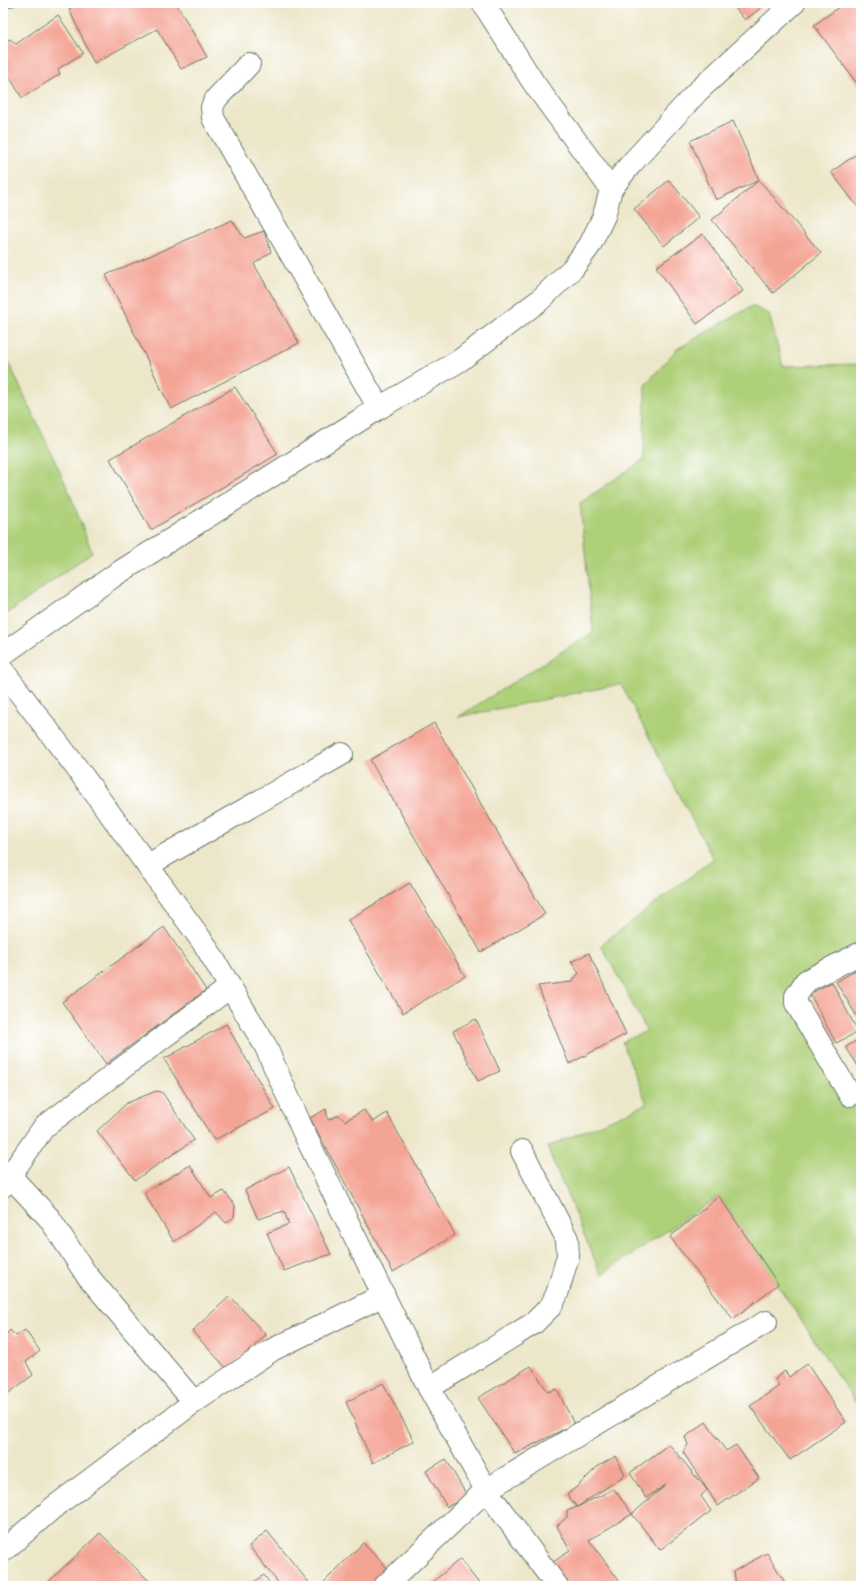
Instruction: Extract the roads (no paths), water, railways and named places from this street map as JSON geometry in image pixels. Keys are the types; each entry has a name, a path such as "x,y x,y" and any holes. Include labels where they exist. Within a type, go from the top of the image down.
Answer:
{"street":[{"path":"483,3 533,82 611,189"},
{"path":"3,654 115,575 379,408 459,361 540,300 573,268 590,245 604,216 611,189 630,165 698,91 794,3"},
{"path":"249,64 216,99 212,107 213,118 379,408"},
{"path":"3,671 148,865 205,945 266,1045 304,1133 429,1388 486,1490 557,1586"},
{"path":"148,865 342,754"},
{"path":"850,1095 796,1003 796,996 806,981 861,953"},
{"path":"194,1402 86,1274 50,1219 7,1181 44,1127 230,987"},
{"path":"429,1388 534,1323 551,1306 557,1294 568,1256 567,1239 522,1150"},
{"path":"3,1551 54,1507 194,1402 272,1350 384,1295"},
{"path":"385,1586 486,1490 766,1322"}]}
